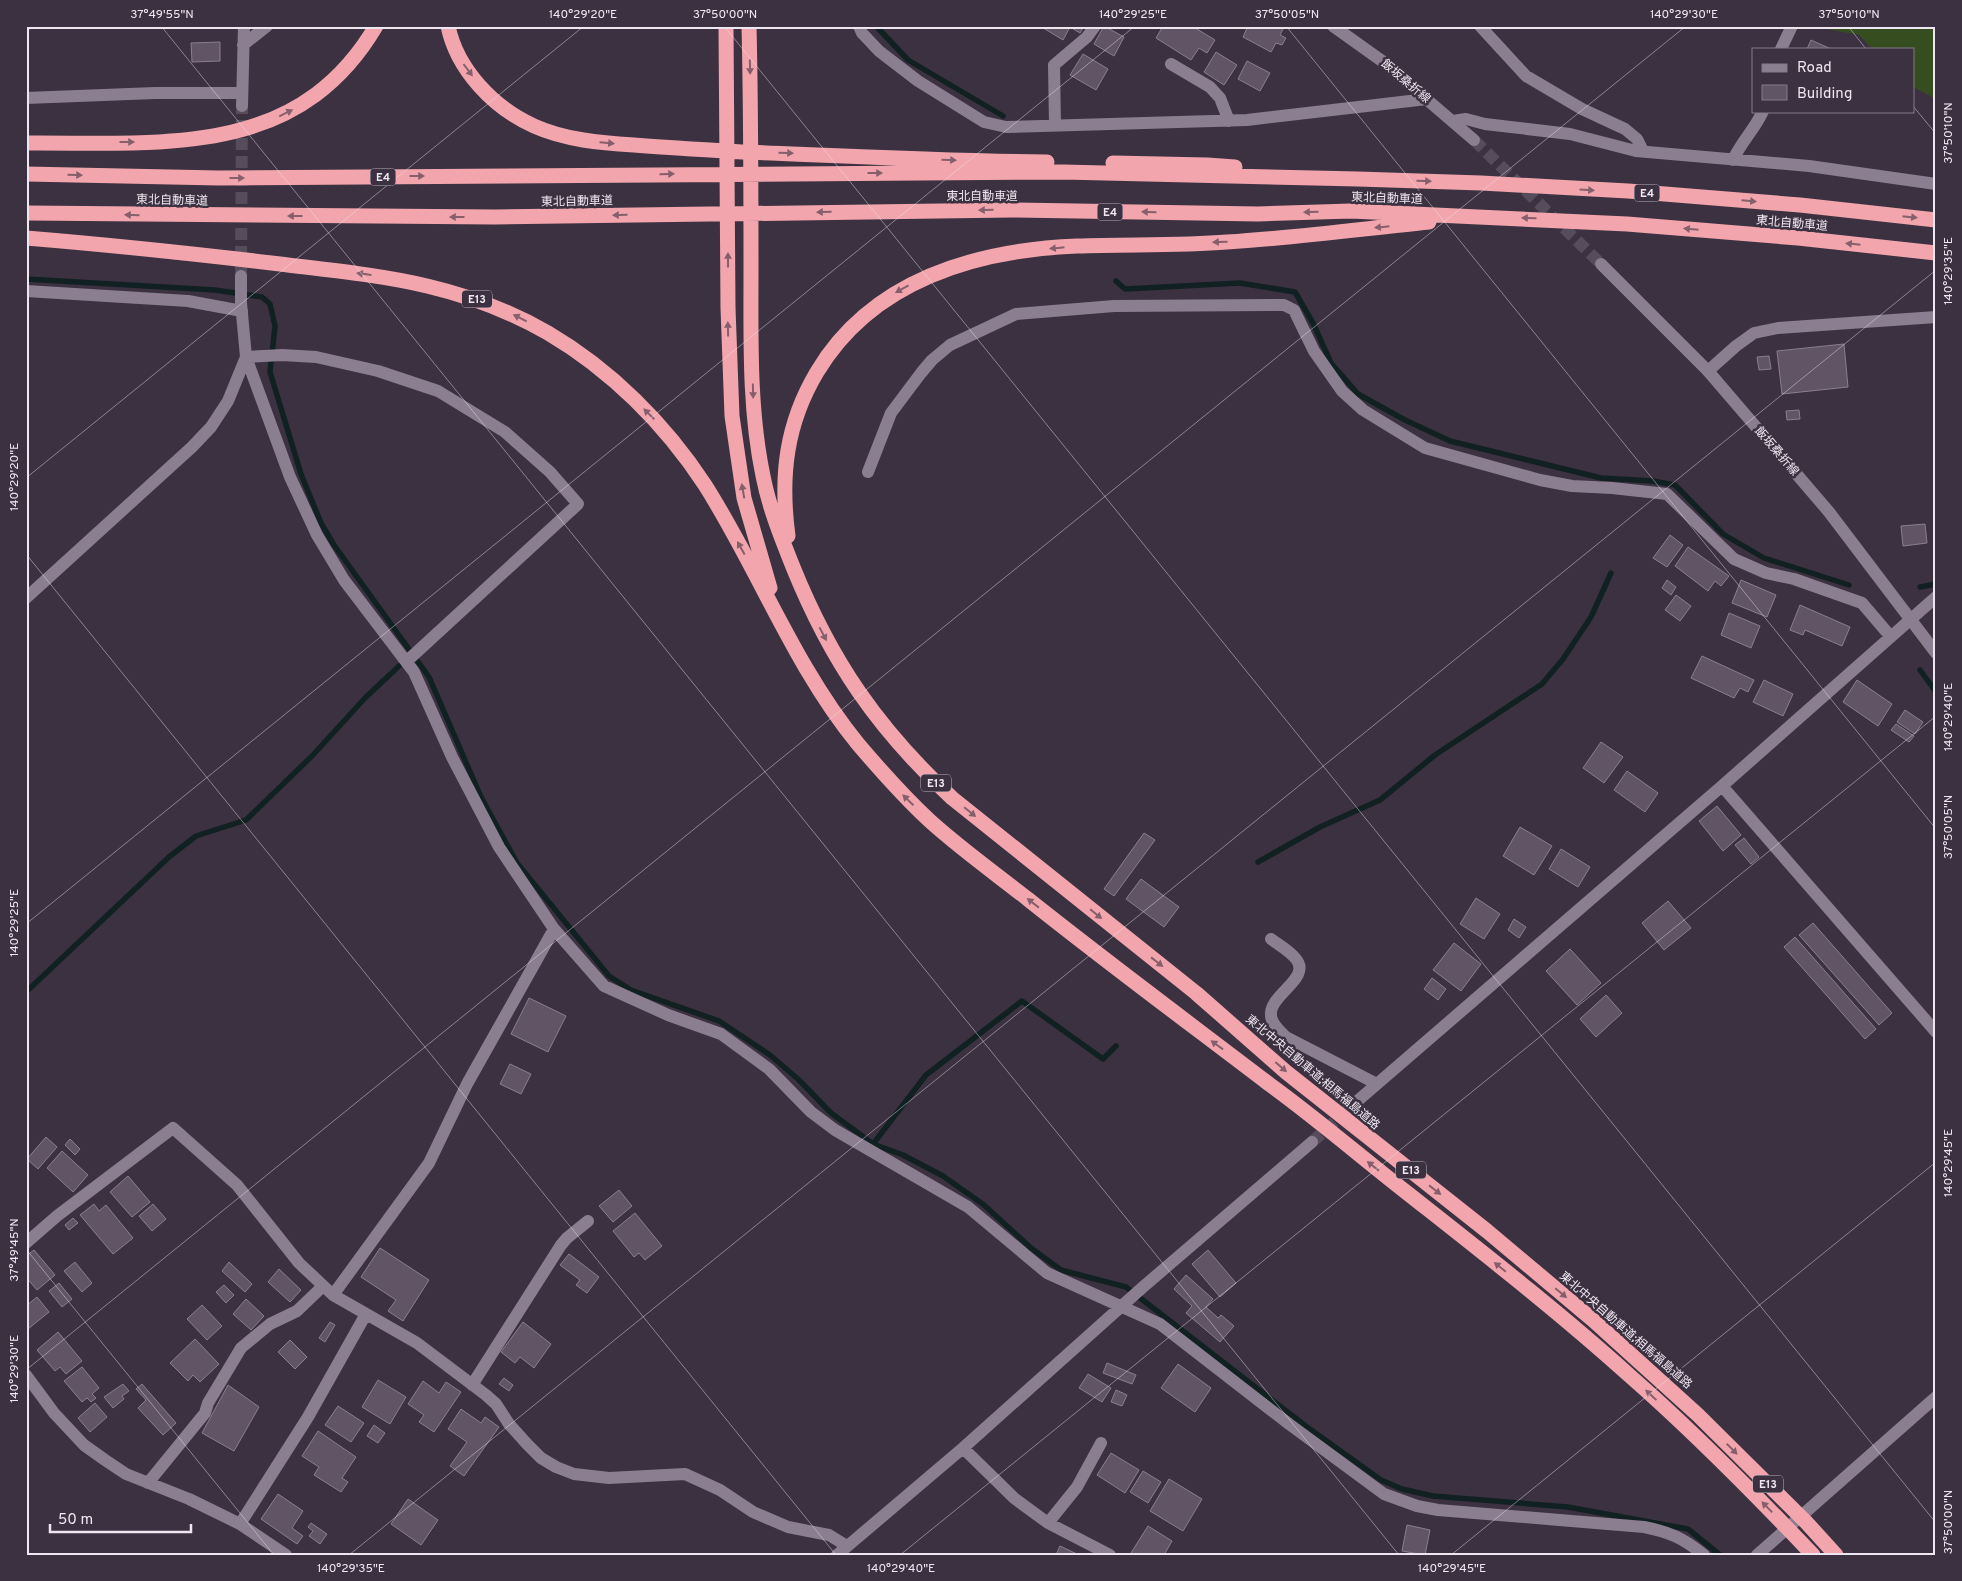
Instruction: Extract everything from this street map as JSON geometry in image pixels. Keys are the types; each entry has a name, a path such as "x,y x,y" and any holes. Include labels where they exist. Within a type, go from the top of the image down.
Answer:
{"highway":[{"path":"26,143 166,142 226,134 262,125 295,109 332,82 359,53 376,26"},
{"path":"448,26 450,36 461,62 482,89 508,111 534,126 563,135 598,142 721,151 972,161 1207,164 1358,179"},
{"path":"726,26 729,377 737,458 744,498 781,622"},
{"name":"E13","path":"749,26 753,400 763,476 780,532 802,590"},
{"name":"東北自動車道","path":"26,174 219,178 1063,172 1358,179 1628,191 1800,205 1936,220"},
{"name":"東北自動車道","path":"26,213 495,217 1011,210 1258,214 1351,211 1646,226 1798,238 1936,253"},
{"path":"802,590 788,536 784,507 787,450 796,418 808,388 825,359 847,332 871,309 900,289 964,264 1025,251 1075,246 1226,242 1482,217"},
{"name":"E13","path":"26,238 147,248 391,277 437,286 477,299 516,315 554,336 592,362 654,418 681,452 704,485 809,673 851,736 892,784 934,824 1179,1017 1274,1087 1482,1252 1630,1376 1687,1428 1812,1555"},
{"name":"東北中央自動車道;相馬福島道路","path":"802,590 821,631 844,671 870,708 923,771 952,798 1196,993 1286,1072 1488,1231 1593,1320 1698,1415 1806,1522 1836,1555"}],"street":[{"path":"26,98 155,93 242,100 244,26"},
{"path":"243,45 267,26"},
{"path":"859,26 862,33 879,51 897,66 984,122 1006,127 1247,120 1427,99"},
{"path":"1055,125 1054,65 1087,37 1095,26"},
{"name":"飯坂桑折線","path":"1334,26 1382,61 1474,140"},
{"path":"1480,26 1526,76 1582,109 1624,129 1636,139 1643,151"},
{"path":"1781,48 1792,26"},
{"path":"1171,64 1210,87 1220,98 1230,121"},
{"path":"1733,160 1740,146 1758,123 1764,112"},
{"path":"1453,121 1466,119 1485,124 1570,134 1643,151 1809,166 1936,184"},
{"name":"飯坂桑折線","path":"1601,264 1708,371 1829,512 1936,652"},
{"path":"241,282 241,307 246,357 290,476 317,535 344,580 411,657 414,672 452,757 500,847 554,929 604,986 668,1015 721,1034 769,1070 811,1112 835,1130 968,1207 1047,1273 1160,1324 1289,1424 1384,1494 1417,1506 1438,1510 1644,1527 1664,1531 1687,1541 1704,1555"},
{"path":"26,291 188,301 241,307"},
{"path":"868,472 891,413 920,373 932,360 950,345 1016,314 1114,306 1284,305 1294,310 1314,351 1342,391 1363,410 1425,448 1540,480 1572,486 1667,494 1734,559 1766,573 1794,579 1862,603 1891,637"},
{"path":"1708,371 1754,333 1778,328 1936,317"},
{"path":"246,357 282,355 316,357 378,371 438,391 505,432 550,472 578,504 411,657"},
{"path":"26,598 192,447 211,427 228,402 246,357"},
{"path":"1356,1103 1722,786 1936,597"},
{"path":"1722,786 1936,1032"},
{"path":"333,1295 429,1163 467,1084 554,929"},
{"path":"1271,939 1297,959 1300,970 1297,978 1276,1000 1272,1008 1270,1016 1276,1027 1286,1037 1377,1084"},
{"path":"26,1243 57,1216 173,1128 237,1185 299,1263 333,1295 417,1342 472,1385 496,1404 509,1424 541,1458 556,1467 574,1474 609,1478 685,1474 720,1490 753,1512 788,1528 828,1535 847,1546"},
{"path":"837,1555 963,1448 1121,1307 1312,1142"},
{"path":"472,1385 561,1245 588,1221"},
{"path":"148,1483 205,1413 208,1403 241,1348 270,1324 297,1311 323,1286"},
{"path":"240,1524 308,1417 366,1314"},
{"path":"26,1375 54,1413 84,1445 126,1474 189,1499 240,1524 286,1555"},
{"path":"1757,1555 1936,1397"},
{"path":"1048,1523 1077,1487 1101,1443"},
{"path":"963,1448 1014,1498 1048,1523 1110,1555"}],"green space":[{"path":"1811,26 1936,26 1936,99 1914,88 1914,48 1872,48 1859,35"}],"building":[{"path":"1040,26 1084,26 1080,33 1070,27 1063,40"},
{"path":"1104,26 1124,37 1114,56 1094,44"},
{"path":"1163,26 1192,26 1215,40 1207,53 1199,48 1191,60 1156,38"},
{"path":"1248,26 1277,26 1283,29 1280,35 1286,38 1282,45 1276,43 1271,52 1243,37"},
{"path":"1811,40 1829,48 1807,48"},
{"path":"220,42 220,61 192,62 191,43"},
{"path":"1216,52 1237,65 1224,85 1204,72"},
{"path":"1083,54 1108,69 1096,90 1070,75"},
{"path":"1247,61 1270,73 1260,91 1238,79"},
{"path":"1844,344 1848,387 1782,394 1777,351"},
{"path":"1769,356 1771,369 1759,370 1757,357"},
{"path":"1799,410 1800,419 1787,420 1786,411"},
{"path":"1925,524 1927,543 1903,546 1901,526"},
{"path":"1670,535 1683,545 1667,567 1653,558"},
{"path":"1688,547 1729,576 1721,586 1715,581 1708,591 1675,566"},
{"path":"1667,580 1676,587 1671,595 1662,588"},
{"path":"1741,580 1776,595 1767,617 1732,603"},
{"path":"1676,595 1691,606 1680,621 1665,610"},
{"path":"1800,605 1850,627 1842,646 1805,630 1803,635 1790,630"},
{"path":"1729,613 1760,626 1751,648 1721,635"},
{"path":"1702,656 1754,680 1748,692 1740,688 1734,698 1691,678"},
{"path":"1764,680 1793,694 1783,716 1753,702"},
{"path":"1857,680 1892,704 1878,726 1843,702"},
{"path":"1905,710 1923,722 1915,734 1897,722"},
{"path":"1896,724 1914,736 1909,742 1891,730"},
{"path":"1601,742 1623,757 1604,783 1583,768"},
{"path":"1627,771 1658,793 1645,812 1614,790"},
{"path":"1717,806 1741,835 1723,851 1699,821"},
{"path":"1520,827 1552,846 1534,875 1503,856"},
{"path":"1144,833 1155,840 1114,896 1104,889"},
{"path":"1744,838 1759,857 1751,864 1735,845"},
{"path":"1561,849 1590,867 1578,887 1549,869"},
{"path":"1141,879 1179,907 1164,927 1126,899"},
{"path":"1476,898 1500,914 1484,939 1460,924"},
{"path":"1668,901 1691,928 1664,950 1642,923"},
{"path":"1514,919 1526,927 1519,938 1508,930"},
{"path":"1813,923 1892,1013 1879,1025 1799,935"},
{"path":"1795,937 1876,1029 1865,1039 1784,947"},
{"path":"1454,943 1481,964 1461,991 1433,970"},
{"path":"1570,949 1601,983 1577,1005 1546,971"},
{"path":"1432,978 1446,989 1438,1000 1424,989"},
{"path":"1606,995 1622,1013 1596,1037 1580,1019"},
{"path":"529,998 566,1016 548,1052 511,1034"},
{"path":"510,1064 531,1074 521,1094 500,1084"},
{"path":"46,1137 57,1147 38,1169 27,1159"},
{"path":"70,1139 80,1149 75,1155 65,1145"},
{"path":"62,1151 88,1175 73,1192 47,1168"},
{"path":"128,1176 150,1202 132,1217 110,1192"},
{"path":"619,1190 632,1206 613,1222 599,1206"},
{"path":"94,1204 99,1211 106,1205 133,1238 113,1254 80,1215"},
{"path":"153,1204 166,1219 152,1231 139,1216"},
{"path":"635,1213 662,1246 645,1260 639,1253 634,1257 613,1231"},
{"path":"73,1218 78,1223 69,1230 65,1225"},
{"path":"380,1248 429,1280 403,1321 388,1311 396,1300 361,1277"},
{"path":"34,1250 55,1275 37,1290 26,1277 26,1256"},
{"path":"1208,1250 1236,1283 1220,1297 1192,1264"},
{"path":"569,1254 599,1277 587,1293 576,1285 580,1280 560,1265"},
{"path":"75,1262 92,1283 82,1292 64,1271"},
{"path":"229,1262 252,1284 245,1292 222,1271"},
{"path":"279,1269 301,1290 290,1302 268,1282"},
{"path":"1186,1275 1213,1299 1206,1307 1218,1318 1221,1315 1234,1326 1220,1342 1186,1313 1192,1306 1174,1289"},
{"path":"59,1283 72,1299 62,1307 49,1291"},
{"path":"224,1285 234,1295 226,1303 216,1292"},
{"path":"37,1297 49,1312 28,1329 26,1327 26,1306"},
{"path":"246,1299 264,1316 251,1330 233,1314"},
{"path":"202,1305 222,1326 207,1340 187,1319"},
{"path":"330,1322 335,1325 325,1342 319,1338"},
{"path":"523,1322 551,1344 534,1368 520,1357 515,1363 501,1352"},
{"path":"58,1332 82,1361 66,1374 60,1367 55,1371 37,1350"},
{"path":"195,1339 219,1364 200,1382 193,1375 188,1381 170,1363"},
{"path":"290,1340 307,1357 295,1369 278,1352"},
{"path":"1107,1363 1136,1375 1132,1384 1103,1373"},
{"path":"1178,1364 1211,1388 1195,1412 1161,1388"},
{"path":"82,1367 99,1388 92,1394 96,1398 91,1402 87,1398 82,1402 64,1381"},
{"path":"1088,1374 1111,1388 1102,1402 1079,1388"},
{"path":"504,1378 513,1385 509,1391 499,1384"},
{"path":"378,1380 406,1397 390,1424 362,1407"},
{"path":"423,1381 439,1393 446,1382 461,1392 434,1432 419,1422 424,1415 408,1404"},
{"path":"123,1384 129,1391 122,1396 124,1399 113,1408 104,1397"},
{"path":"142,1384 176,1423 163,1435 138,1408 146,1400 136,1389"},
{"path":"228,1385 259,1407 234,1451 202,1433"},
{"path":"1116,1390 1127,1395 1122,1406 1111,1402"},
{"path":"95,1403 107,1417 90,1432 78,1418"},
{"path":"338,1406 364,1423 351,1442 325,1425"},
{"path":"461,1409 481,1423 485,1417 499,1427 464,1476 450,1466 467,1442 448,1429"},
{"path":"374,1425 385,1433 378,1443 367,1436"},
{"path":"318,1431 356,1457 342,1478 348,1482 341,1492 314,1475 319,1467 302,1456"},
{"path":"1111,1453 1139,1470 1125,1493 1097,1475"},
{"path":"1143,1471 1161,1482 1148,1503 1130,1492"},
{"path":"1169,1479 1202,1499 1183,1531 1150,1511"},
{"path":"278,1494 303,1511 292,1528 303,1536 297,1544 261,1519"},
{"path":"408,1499 438,1520 421,1545 391,1524"},
{"path":"311,1523 327,1534 320,1544 309,1536 313,1531 308,1527"},
{"path":"1407,1525 1430,1530 1425,1555 1402,1551"},
{"path":"1148,1526 1172,1541 1164,1555 1135,1555 1131,1553"},
{"path":"1060,1546 1079,1555 1056,1555"}],"waterway":[{"path":"876,26 908,60 1003,116"},
{"path":"26,279 215,290 262,297 270,304 275,326 270,372 301,474 321,523 334,545 429,677 481,797 517,863 609,976 631,990 719,1021 770,1055 799,1080 831,1113 873,1144 903,1155 943,1176 984,1205 1031,1248 1061,1270 1126,1287 1307,1427 1381,1480 1402,1489 1433,1496 1568,1507 1688,1529 1720,1555"},
{"path":"1116,281 1125,289 1240,283 1295,292 1313,323 1331,363 1358,394 1405,420 1450,441 1601,478 1653,481 1675,485 1723,534 1764,558 1849,585"},
{"path":"1258,862 1320,827 1380,800 1435,755 1542,684 1563,659 1591,617 1611,573"},
{"path":"1920,587 1936,584"},
{"path":"26,992 169,857 196,836 246,820 313,755 365,698 399,666"},
{"path":"1920,670 1936,692"},
{"path":"873,1144 926,1075 1022,1001 1103,1059 1116,1046"}],"tunnel":[{"path":"241,276 242,106"},
{"path":"1474,140 1601,264"},
{"path":"1312,1142 1355,1103"}]}
